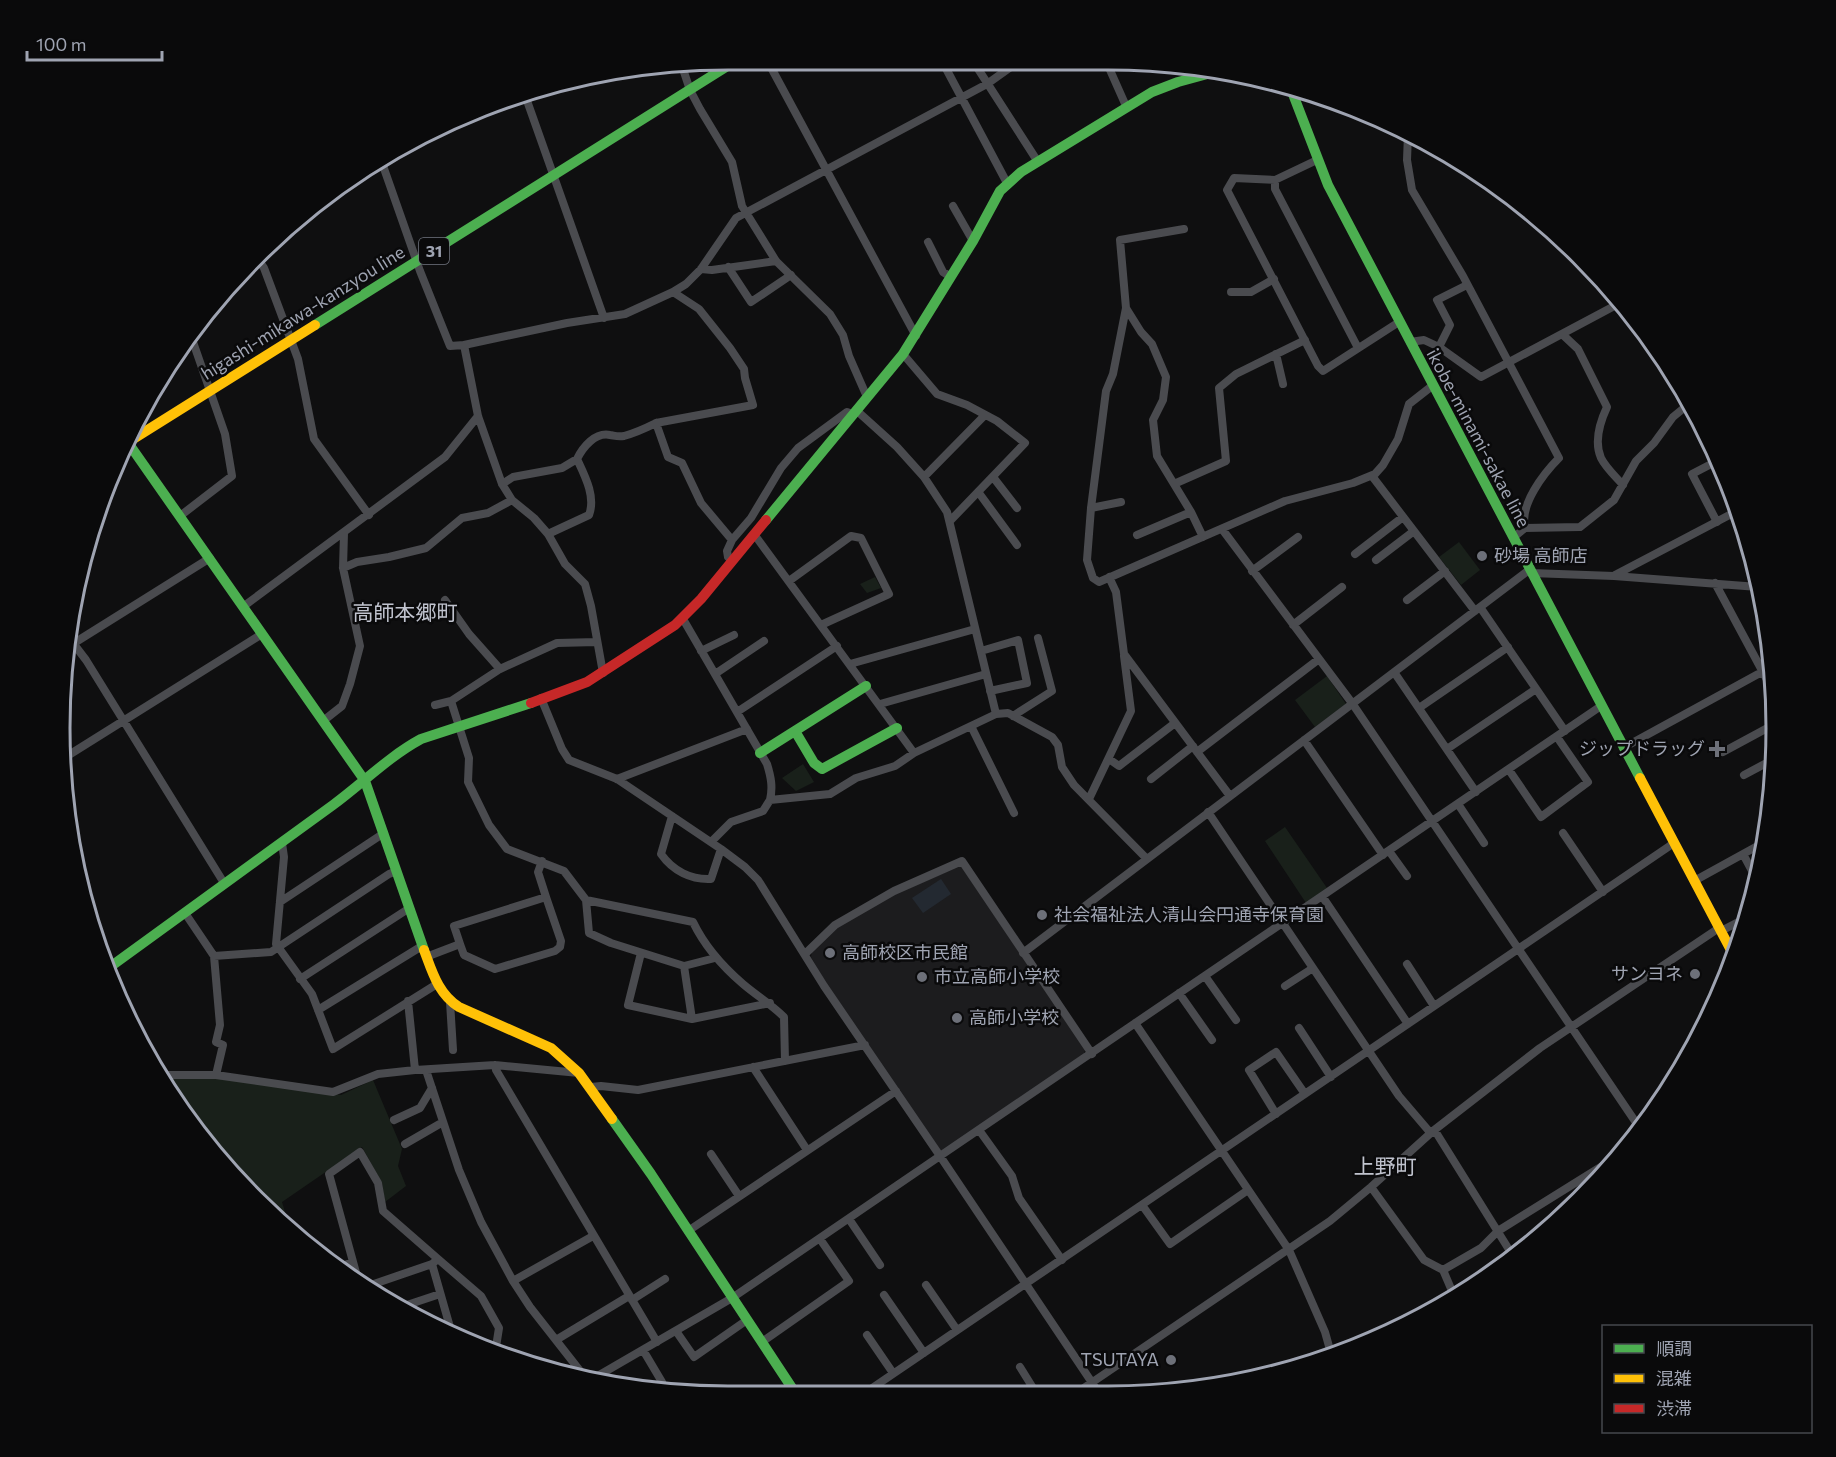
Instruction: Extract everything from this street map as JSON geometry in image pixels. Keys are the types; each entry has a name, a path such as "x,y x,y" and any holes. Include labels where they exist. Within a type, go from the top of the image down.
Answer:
{"street":[{"name":"higashi-mikawa-kanzyou line","path":"138,437 720,70"},
{"path":"772,70 916,336"},
{"path":"947,70 1007,183"},
{"path":"978,70 1038,162"},
{"path":"384,168 450,346 464,345 567,323 625,314 673,292 686,284 701,269 736,218 987,84 1006,70"},
{"path":"1111,70 1126,106"},
{"path":"684,72 690,90 732,162 742,206 748,212 776,261 830,314 843,335 849,356 867,397"},
{"path":"114,964 282,843 408,746 587,682 682,619 903,354 916,336 1000,191 1007,183 1126,106 1166,86 1200,77"},
{"name":"ikobe-minami-sakae line","path":"1294,98 1328,185 1729,946"},
{"path":"528,102 604,318"},
{"path":"1408,143 1407,160 1412,190 1467,285 1559,458 1544,474 1529,502 1524,515 1525,528"},
{"path":"1317,160 1275,180 1234,178 1227,190 1318,366 1323,371 1399,322"},
{"path":"1275,180 1275,189 1358,348"},
{"path":"953,206 973,240"},
{"path":"1184,229 1120,240 1126,308 1113,374 1106,391 1091,508 1087,560 1093,578 1099,582 1285,501 1372,476 1383,465 1398,439 1409,404 1432,386"},
{"path":"928,242 944,272 951,277"},
{"path":"701,269 712,270 776,261"},
{"path":"262,264 298,359 314,439 369,514"},
{"path":"728,267 751,302 791,275"},
{"path":"1231,292 1251,292 1274,279"},
{"path":"1439,347 1450,325 1437,300 1467,285"},
{"path":"501,484 513,477 562,468 577,459 581,449 594,438 603,435 616,437 627,435 657,423 753,405 744,369 730,348 699,309 673,292"},
{"path":"1410,342 1424,340 1439,347 1481,377 1612,307"},
{"path":"1126,308 1141,332 1152,344 1166,377 1163,400 1153,420 1157,456 1191,512 1203,537"},
{"path":"1562,334 1578,349 1607,407 1600,422 1598,439 1601,458 1623,485"},
{"path":"1174,484 1226,461 1220,388 1236,374 1305,340"},
{"path":"180,516 232,476 225,434 194,345"},
{"path":"464,345 478,416 501,484 512,500 534,518 548,534 565,564 585,584 603,673"},
{"path":"903,354 937,394 985,414 1025,443 950,521"},
{"path":"1276,354 1283,384"},
{"path":"1513,538 1525,528 1580,526 1614,500 1636,461 1654,443 1673,417 1682,409"},
{"path":"732,561 728,557 732,540 751,518 781,468 798,448 847,412 855,412 897,447 924,477 947,512 996,714"},
{"path":"924,477 985,414"},
{"path":"244,606 444,457 478,416"},
{"path":"657,423 668,457 682,463 701,503 732,540"},
{"path":"134,447 370,791 408,909 437,984 450,1002 550,1048 579,1073 651,1174 791,1386"},
{"path":"548,534 589,515 592,506 588,484 577,459"},
{"path":"1710,465 1692,474 1717,522"},
{"path":"1372,476 1445,572 1508,647 1565,731"},
{"path":"993,477 1017,508"},
{"path":"979,493 1017,545"},
{"path":"343,568 357,562 426,548 462,518 488,513 512,500"},
{"path":"1091,508 1121,502"},
{"path":"1137,535 1191,512"},
{"path":"1614,576 1730,515"},
{"path":"1355,554 1403,517"},
{"path":"1222,529 1352,703 1635,1122"},
{"path":"1376,560 1414,531"},
{"path":"323,721 342,706 360,646 343,568 344,533"},
{"path":"754,534 914,753"},
{"path":"789,581 851,536 861,538 889,594 821,625"},
{"path":"1252,571 1298,537"},
{"path":"76,641 210,558"},
{"path":"1023,952 1530,571 1750,586"},
{"path":"1407,600 1445,572"},
{"path":"1089,799 1131,711 1116,592 1108,578"},
{"path":"1623,748 1762,671 1715,583"},
{"path":"1293,624 1342,587"},
{"path":"445,600 463,627 500,669"},
{"path":"682,619 747,729 771,776 770,800 763,811 731,822 711,842"},
{"path":"850,664 975,629"},
{"path":"71,754 262,634"},
{"path":"701,651 734,635"},
{"path":"1013,716 1052,691 1038,638"},
{"path":"981,651 1018,640 1027,683 990,691"},
{"path":"715,674 764,641"},
{"path":"435,705 451,701 500,669 557,643 597,642"},
{"path":"737,712 837,646"},
{"path":"1419,708 1508,647"},
{"path":"76,648 86,660 224,883"},
{"path":"1124,654 1230,796"},
{"path":"1151,779 1318,659"},
{"path":"1394,672 1476,792"},
{"path":"880,704 986,674"},
{"path":"760,753 866,686"},
{"path":"1447,749 1536,689"},
{"path":"541,698 569,760 617,780 721,849 746,867 758,880 824,986 1095,1386"},
{"path":"451,701 469,758 468,782 489,825 507,849 564,871 586,900 589,933 610,943 684,966 715,958"},
{"path":"601,1374 732,1298 1601,706"},
{"path":"770,800 830,794 856,777 895,766 914,753 996,714 1008,713 1052,737 1058,745 1062,767 1074,785 1147,859"},
{"path":"1109,759 1119,766 1176,723"},
{"path":"971,726 1014,813"},
{"path":"617,780 747,729"},
{"path":"795,730 814,763 822,769 897,729"},
{"path":"1723,752 1766,729"},
{"path":"1509,770 1541,817 1588,782 1557,737"},
{"path":"1304,740 1386,853 1407,876"},
{"path":"1744,775 1764,764"},
{"path":"1458,804 1484,843"},
{"path":"1208,813 1399,1096 1428,1130 1433,1131 1452,1156 1509,1250"},
{"path":"672,816 661,854 665,860 687,877 698,880 711,879 721,849"},
{"path":"280,902 384,833"},
{"path":"1563,833 1603,892"},
{"path":"282,843 284,857 276,944 312,994 333,1049 437,984"},
{"path":"874,1386 1674,843"},
{"path":"1694,881 1755,848"},
{"path":"1743,854 1750,868"},
{"path":"542,861 538,872 561,941 560,947 555,951 495,969 464,955 454,926 546,897"},
{"path":"805,954 835,925 894,891 962,861 1092,1054"},
{"path":"214,956 271,952 389,874 397,871"},
{"path":"1322,896 1408,1024"},
{"path":"586,900 693,922 715,958 744,986 770,1003 784,1017 785,1061"},
{"path":"300,978 408,909"},
{"path":"185,912 214,956 220,1025 216,1042 224,1045 216,1075"},
{"path":"1086,1386 1330,1221 1433,1131 1540,1048 1720,929 1736,922"},
{"path":"318,1010 424,952 460,944"},
{"path":"641,953 628,1005 692,1019 770,1003"},
{"path":"1407,964 1434,1006"},
{"path":"684,966 692,1019"},
{"path":"1285,986 1313,969"},
{"path":"1205,975 1236,1020"},
{"path":"1179,993 1212,1040"},
{"path":"408,1001 415,1070"},
{"path":"450,1002 453,1050"},
{"path":"1135,1023 1289,1250 1321,1322 1329,1348"},
{"path":"1299,1028 1331,1077"},
{"path":"591,1088 601,1086 638,1090 865,1045"},
{"path":"1276,1114 1249,1070 1276,1052 1305,1094"},
{"path":"169,1075 216,1075 333,1092 378,1074 415,1070 495,1065 579,1073"},
{"path":"495,1065 657,1342"},
{"path":"753,1067 807,1150"},
{"path":"426,1070 459,1170 481,1222 530,1307 579,1369"},
{"path":"394,1120 420,1108 432,1088"},
{"path":"688,1231 896,1091"},
{"path":"405,1144 443,1122"},
{"path":"979,1130 1012,1176 1019,1198 1062,1260"},
{"path":"355,1271 329,1174 360,1152 378,1183 383,1211 435,1262 481,1296 499,1328 496,1344"},
{"path":"711,1154 739,1196"},
{"path":"1443,1270 1480,1248 1498,1231 1593,1172"},
{"path":"1371,1187 1424,1260 1443,1270 1451,1289"},
{"path":"1142,1205 1170,1244 1248,1190"},
{"path":"849,1219 880,1265"},
{"path":"513,1281 593,1236"},
{"path":"762,1342 849,1281 820,1239"},
{"path":"347,1264 353,1262"},
{"path":"375,1283 435,1262"},
{"path":"435,1262 440,1294 449,1324"},
{"path":"556,1340 665,1279"},
{"path":"926,1285 957,1330"},
{"path":"410,1304 440,1294"},
{"path":"884,1295 924,1353"},
{"path":"676,1331 694,1357 747,1320"},
{"path":"867,1335 893,1373"},
{"path":"643,1350 662,1382"},
{"path":"1020,1367 1032,1386"}],"shaded area":[{"path":"1459,542 1480,570 1461,585 1439,557"},
{"path":"875,577 881,588 867,593 860,584"},
{"path":"1327,676 1346,704 1315,727 1295,700"},
{"path":"803,764 814,782 796,791 782,778"},
{"path":"1285,827 1327,888 1306,903 1265,841"},
{"name":"高師小学校","path":"961,866 1085,1049 1084,1054 939,1151 828,987 811,957 812,951 834,929 890,896"},
{"path":"941,879 951,894 923,913 912,898"},
{"path":"171,1078 215,1078 341,1095 373,1080 402,1149 398,1166 406,1186 385,1202 382,1183 362,1147 282,1202 286,1215 263,1194 206,1129"}],"traffic: fast":[{"path":"315,325 721,70"},
{"path":"766,520 903,354 973,241 1000,191 1021,172 1152,92 1197,77"},
{"path":"1294,98 1328,185 1640,778"},
{"path":"133,449 365,781 424,950"},
{"path":"760,753 866,686"},
{"path":"114,964 333,805 409,746 421,739 531,703"},
{"path":"795,731 814,763 822,769 897,728"},
{"path":"612,1119 651,1174 791,1386"}],"traffic: slow":[{"path":"139,435 315,325"},
{"path":"1640,778 1729,946"},
{"path":"424,950 437,982 452,1002 551,1048 579,1073 612,1119"}],"traffic: jam":[{"path":"531,703 587,682 675,625 701,599 766,520"}],"place":[{"name":"砂場 高師店","path":"1482,556"},
{"name":"ジップドラッグ","path":"1717,749"},
{"name":"社会福祉法人清山会円通寺保育園","path":"1042,915"},
{"name":"高師校区市民館","path":"830,953"},
{"name":"サンヨネ","path":"1695,974"},
{"name":"市立高師小学校","path":"922,977"},
{"name":"高師小学校","path":"957,1018"},
{"name":"TSUTAYA","path":"1171,1360"}],"district":[{"name":"高師本郷町","path":"405,613"},
{"name":"上野町","path":"1385,1167"}]}
